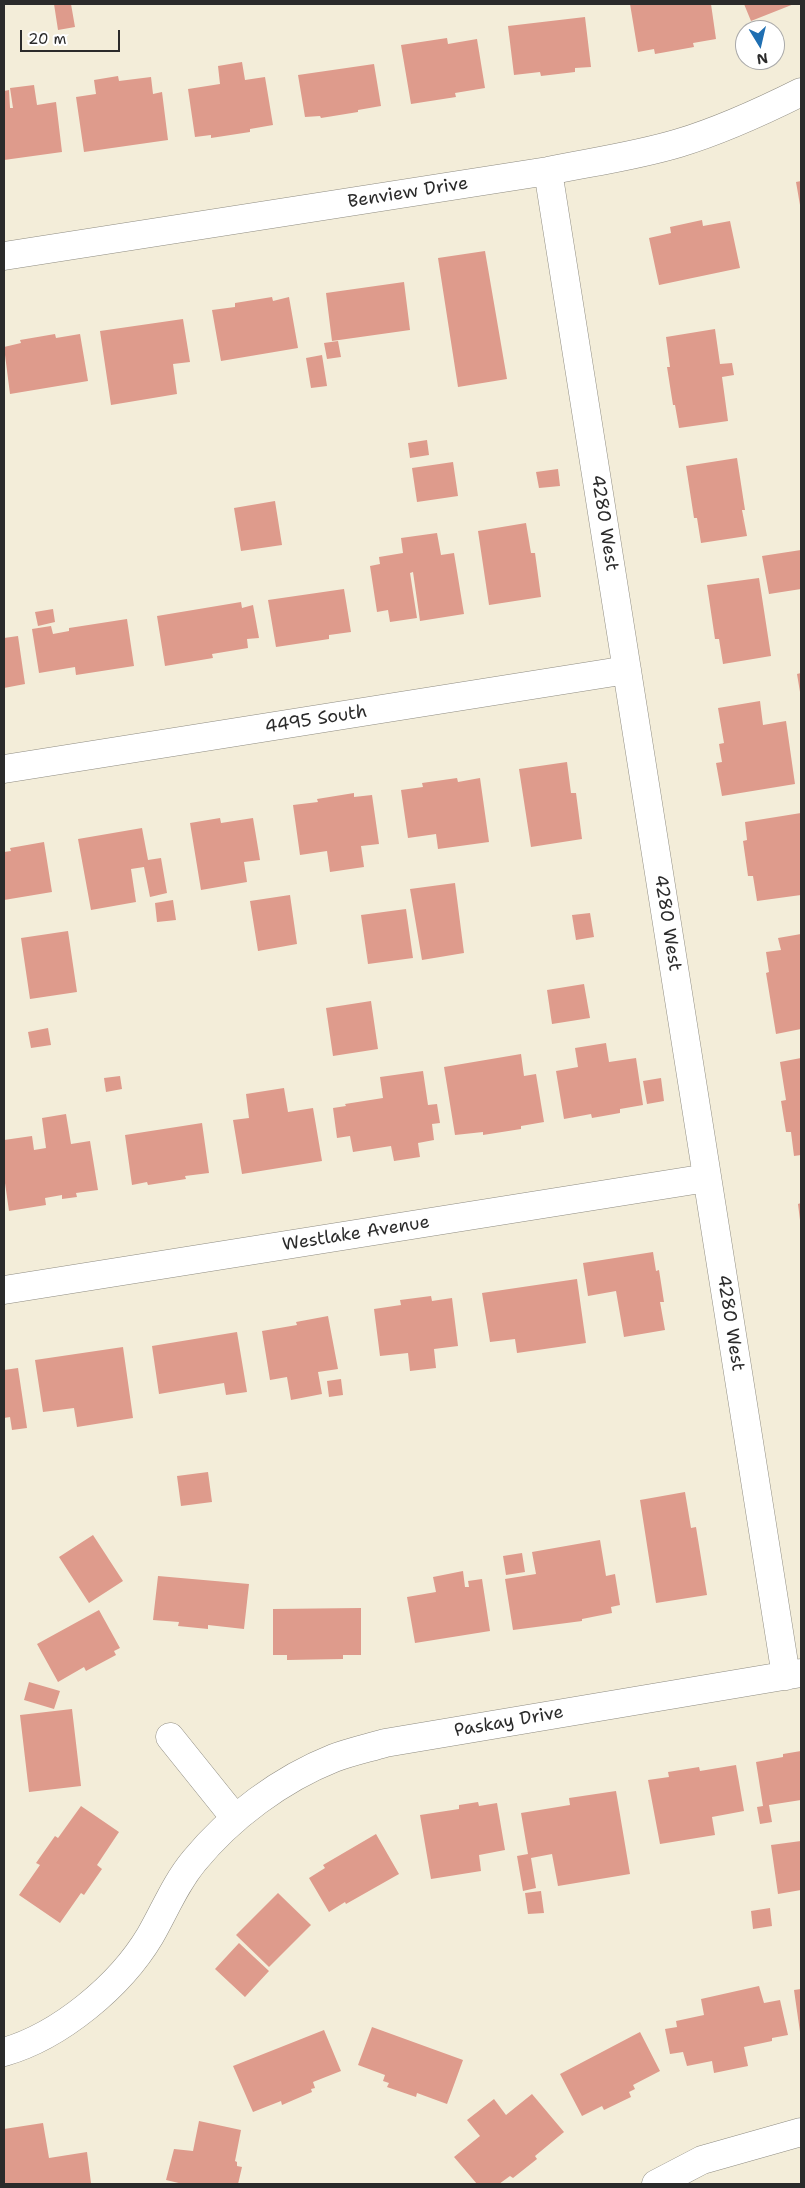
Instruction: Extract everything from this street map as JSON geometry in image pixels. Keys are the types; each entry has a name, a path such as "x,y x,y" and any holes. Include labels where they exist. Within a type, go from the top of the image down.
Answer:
{"street":[{"name":"Benview Drive","path":"4,256 548,171 678,144 721,129 801,92"},
{"name":"4280 West","path":"548,171 707,1178 794,1675"},
{"name":"4495 South","path":"4,769 627,670"},
{"name":"Westlake Avenue","path":"4,1290 707,1178"},
{"name":"Paskay Drive","path":"4,2052 47,2032 80,2012 109,1987 131,1963 149,1936 178,1882 214,1839 235,1818 294,1777 316,1766 335,1758 385,1743 794,1675"},
{"path":"170,1737 235,1818"},
{"path":"656,2184 702,2160 801,2132"}],"building":[{"path":"54,4 71,4 75,27 58,30"},
{"path":"630,4 711,4 716,39 693,43 694,47 655,54 654,49 638,52"},
{"path":"744,4 794,4 754,20 751,20"},
{"path":"585,17 591,67 575,68 575,72 541,76 540,72 514,75 508,26"},
{"path":"447,38 448,44 477,39 485,88 455,93 456,97 411,104 401,45"},
{"path":"242,62 245,80 265,77 273,125 250,129 250,132 211,138 211,135 195,137 188,89 220,84 218,66"},
{"path":"374,64 381,106 321,118 320,116 305,117 298,75"},
{"path":"118,76 119,81 151,77 153,94 162,92 168,140 84,152 76,97 96,94 94,80"},
{"path":"34,85 37,105 56,102 62,152 4,160 4,91 9,90 10,108 13,108 10,88"},
{"path":"801,181 801,205 800,205 796,182"},
{"path":"702,220 703,226 730,221 740,268 659,285 649,238 671,233 670,227"},
{"path":"485,251 507,379 458,387 438,258"},
{"path":"404,282 410,330 332,341 326,293"},
{"path":"272,297 273,301 289,297 298,348 221,361 212,310 235,307 235,303"},
{"path":"183,319 190,362 173,364 177,394 111,405 100,331"},
{"path":"715,329 720,364 732,363 734,375 722,377 728,421 679,428 667,367 670,367 666,337"},
{"path":"55,334 56,338 80,334 88,381 10,394 4,347 21,343 20,340"},
{"path":"338,341 341,357 327,359 324,343"},
{"path":"322,355 327,386 311,388 306,358"},
{"path":"427,440 429,455 410,458 408,443"},
{"path":"737,458 745,510 742,510 747,536 701,543 697,518 694,518 686,466"},
{"path":"453,462 458,496 417,502 412,468"},
{"path":"558,469 560,486 539,488 536,472"},
{"path":"275,501 282,545 241,551 234,508"},
{"path":"526,523 531,553 535,553 541,597 489,605 478,531"},
{"path":"437,533 441,555 454,553 464,614 420,621 413,572 410,573 417,618 390,622 388,610 377,612 370,566 380,564 379,557 403,553 401,538"},
{"path":"801,550 801,589 769,594 762,556"},
{"path":"759,578 771,656 723,664 719,639 715,639 707,585"},
{"path":"344,589 351,632 329,635 329,639 276,647 268,600"},
{"path":"241,602 242,608 253,605 259,638 247,639 248,648 212,654 213,658 165,666 157,616"},
{"path":"53,609 55,622 38,626 35,612"},
{"path":"127,619 134,666 76,675 75,667 39,673 32,629 51,626 53,634 69,631 69,628"},
{"path":"18,636 25,684 4,688 4,638"},
{"path":"801,673 801,692 800,692 797,674"},
{"path":"760,701 763,725 786,721 795,784 722,796 716,763 722,762 719,744 724,743 718,708"},
{"path":"567,762 571,793 576,793 582,839 531,847 519,769"},
{"path":"457,778 458,782 480,778 489,842 438,849 436,834 408,838 401,790 423,787 422,783"},
{"path":"354,793 354,797 372,795 379,844 361,846 364,867 330,872 327,851 300,855 293,805 318,802 317,799"},
{"path":"801,813 801,895 757,901 753,876 748,876 743,841 747,840 745,822"},
{"path":"220,818 221,823 253,818 260,860 244,862 247,882 201,890 190,823"},
{"path":"142,828 148,860 161,858 167,893 150,897 144,867 131,869 136,902 91,910 78,839"},
{"path":"44,842 52,892 4,900 4,852 11,851 10,848"},
{"path":"455,883 464,953 422,960 410,889"},
{"path":"290,895 297,944 258,951 250,901"},
{"path":"173,900 176,920 157,922 155,903"},
{"path":"406,909 413,958 368,964 361,915"},
{"path":"590,913 594,937 576,940 572,915"},
{"path":"68,931 77,992 30,999 21,938"},
{"path":"801,934 801,1029 776,1034 766,973 769,972 766,952 781,950 778,938"},
{"path":"584,984 590,1018 552,1024 547,990"},
{"path":"371,1001 378,1049 333,1056 326,1008"},
{"path":"48,1028 51,1045 31,1048 28,1032"},
{"path":"606,1043 609,1062 636,1058 643,1105 620,1109 620,1113 592,1118 591,1114 564,1119 556,1071 578,1067 575,1048"},
{"path":"521,1054 524,1076 536,1074 544,1122 521,1126 521,1129 483,1135 483,1132 455,1135 444,1067"},
{"path":"801,1058 801,1155 794,1156 791,1132 786,1132 781,1101 786,1100 780,1062"},
{"path":"423,1071 428,1105 437,1104 440,1123 432,1124 434,1140 418,1143 420,1157 394,1161 391,1146 353,1152 350,1136 337,1138 333,1108 346,1106 345,1104 383,1098 380,1077"},
{"path":"120,1076 122,1089 106,1092 104,1078"},
{"path":"661,1078 664,1101 647,1104 643,1081"},
{"path":"284,1088 288,1112 313,1108 322,1161 242,1174 233,1120 249,1118 246,1094"},
{"path":"66,1114 71,1144 90,1141 98,1190 76,1193 77,1197 62,1199 62,1195 45,1198 46,1205 9,1211 4,1176 4,1140 32,1136 34,1150 46,1148 42,1118"},
{"path":"202,1123 209,1173 185,1176 186,1179 148,1185 147,1182 132,1185 125,1135"},
{"path":"801,1203 801,1220 800,1220 798,1204"},
{"path":"653,1252 656,1271 659,1270 664,1302 660,1302 665,1330 624,1337 616,1291 588,1296 583,1263"},
{"path":"577,1279 586,1343 517,1353 515,1339 490,1342 482,1293"},
{"path":"431,1296 432,1301 452,1298 458,1346 434,1349 436,1368 410,1371 408,1353 380,1356 374,1309 401,1305 400,1300"},
{"path":"328,1316 338,1369 318,1372 322,1394 291,1400 287,1377 270,1380 262,1331 297,1325 296,1322"},
{"path":"237,1332 247,1392 226,1395 224,1383 159,1394 152,1346"},
{"path":"123,1347 133,1418 77,1427 74,1408 43,1412 35,1360"},
{"path":"18,1368 27,1428 12,1430 10,1417 4,1418 4,1370"},
{"path":"341,1379 343,1395 329,1397 327,1381"},
{"path":"208,1472 212,1502 181,1506 177,1476"},
{"path":"685,1492 691,1528 696,1527 707,1595 656,1603 640,1500"},
{"path":"93,1535 123,1581 89,1603 59,1557"},
{"path":"600,1540 606,1576 615,1574 620,1605 611,1607 612,1613 582,1619 582,1621 513,1630 505,1579 536,1574 532,1552"},
{"path":"522,1553 525,1572 506,1575 503,1556"},
{"path":"463,1571 465,1587 469,1587 468,1581 482,1579 490,1631 415,1643 407,1597 436,1592 433,1577"},
{"path":"158,1576 249,1584 244,1629 208,1625 208,1629 178,1626 179,1622 153,1620"},
{"path":"361,1608 361,1655 343,1655 343,1659 287,1660 287,1655 273,1655 273,1609"},
{"path":"99,1610 120,1648 114,1651 116,1655 86,1671 84,1667 58,1682 37,1644"},
{"path":"29,1682 60,1691 54,1709 24,1700"},
{"path":"72,1709 81,1786 29,1792 20,1715"},
{"path":"801,1751 801,1800 769,1805 772,1822 760,1824 757,1807 763,1806 756,1762 783,1757 783,1754"},
{"path":"736,1765 744,1811 712,1817 715,1835 660,1844 648,1780 669,1777 668,1772 699,1767 700,1771"},
{"path":"616,1791 630,1874 558,1886 552,1854 531,1858 536,1888 523,1891 517,1856 528,1854 521,1813 570,1805 569,1798"},
{"path":"478,1802 479,1806 497,1803 505,1850 479,1855 481,1871 431,1879 420,1815 459,1809 459,1805"},
{"path":"81,1806 119,1832 97,1865 102,1869 84,1895 81,1893 60,1923 19,1895 40,1865 36,1863 55,1836 58,1838"},
{"path":"376,1834 399,1874 329,1912 309,1878 325,1868 323,1865"},
{"path":"801,1841 801,1890 778,1894 771,1845"},
{"path":"541,1891 544,1913 528,1914 525,1893"},
{"path":"278,1893 311,1925 269,1967 236,1935"},
{"path":"770,1908 772,1926 753,1929 751,1911"},
{"path":"239,1943 269,1971 245,1997 215,1969"},
{"path":"759,1986 764,2003 780,2000 788,2035 772,2038 772,2041 744,2047 748,2066 714,2073 712,2061 687,2066 683,2052 670,2054 665,2029 677,2027 676,2021 704,2015 701,1999"},
{"path":"801,1989 801,2032 800,2032 794,1990"},
{"path":"372,2027 463,2060 447,2104 417,2093 416,2097 387,2087 389,2083 383,2081 385,2075 358,2065"},
{"path":"324,2030 341,2071 313,2082 315,2088 311,2089 312,2092 282,2105 281,2101 253,2112 233,2066"},
{"path":"640,2032 660,2071 633,2085 635,2089 629,2092 631,2097 604,2110 602,2106 582,2116 560,2074"},
{"path":"532,2094 564,2132 535,2156 537,2159 513,2178 510,2176 499,2184 477,2184 454,2157 480,2136 467,2120 494,2099 506,2115"},
{"path":"199,2121 241,2130 235,2161 237,2166 242,2167 238,2184 183,2184 166,2180 174,2149 193,2151"},
{"path":"43,2123 49,2158 87,2152 91,2183 5,2184 4,2129"}]}
